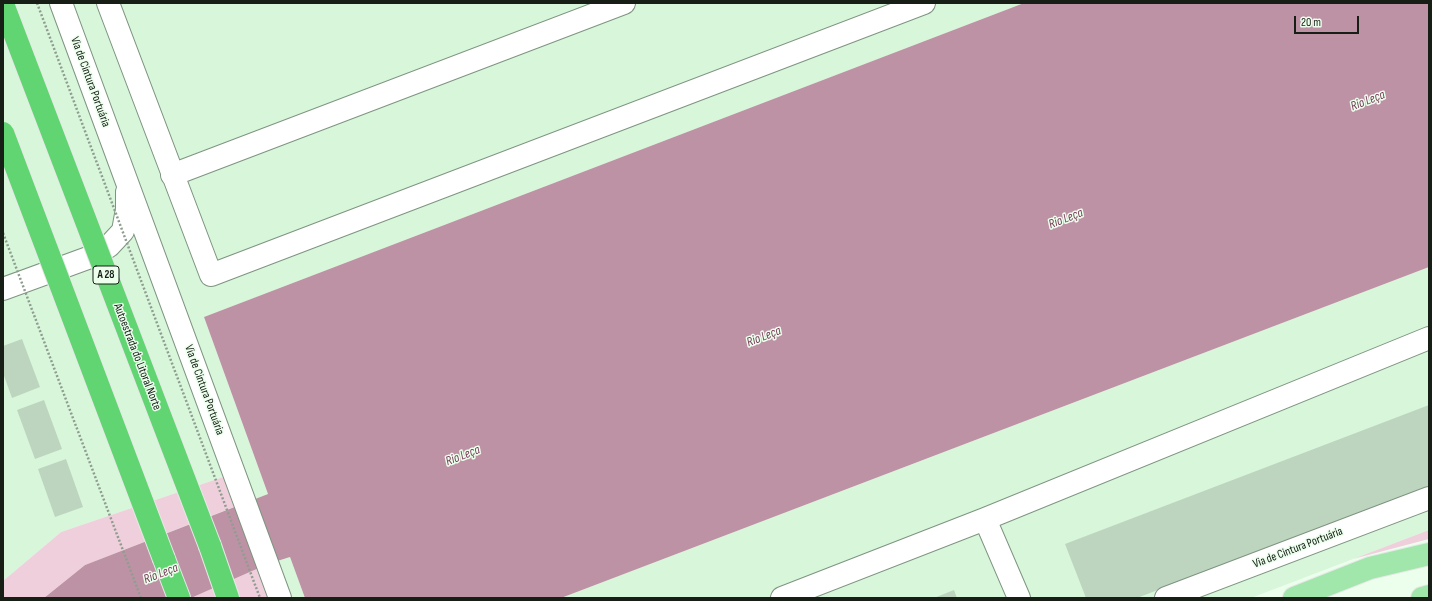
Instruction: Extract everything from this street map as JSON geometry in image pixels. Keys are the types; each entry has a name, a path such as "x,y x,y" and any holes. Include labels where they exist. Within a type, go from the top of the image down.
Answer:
{"highway":[{"name":"Autoestrada do Litoral Norte","path":"3,4 228,598"},
{"path":"3,133 179,598"}],"main road":[{"path":"1294,598 1370,568 1429,554"},
{"path":"1422,598 1429,596"}],"lane":[{"name":"Via de Cintura Portuária","path":"61,3 280,598"},
{"path":"108,3 211,275 924,3"},
{"path":"175,183 624,3"},
{"name":"Via de Cintura Portuária","path":"3,289 96,255 109,246 123,231 127,209 127,183"},
{"path":"782,598 985,519 1429,338"},
{"name":"Via de Cintura Portuária","path":"1166,598 1429,498"},
{"name":"Via de Cintura Portuária","path":"1200,598 1429,514"},
{"path":"985,519 1019,598"}],"path":[{"path":"37,3 260,598"},
{"path":"3,233 141,598"}],"shaded area":[{"path":"3,3 1024,3 204,317 268,494 234,507 223,477 61,532 3,581"},
{"path":"1429,267 1429,530 1251,598 561,598"},
{"path":"223,477 234,507 85,565 44,598 3,598 3,581 61,532"},
{"path":"1429,530 1429,539 1353,559"},
{"path":"290,557 305,598 270,598 278,561"},
{"path":"259,568 270,598 191,598"}],"water":[{"name":"Rio Leça","path":"1024,3 1429,3 1429,267 561,598 305,598 290,557 268,564 191,598 44,598 85,565 268,494 204,317"}],"building":[{"path":"22,339 40,387 12,398 3,373 3,346"},
{"path":"44,400 62,449 35,459 17,410"},
{"path":"1429,405 1429,486 1137,598 1086,598 1065,544"},
{"path":"66,459 83,507 55,517 38,469"},
{"path":"954,590 957,598 934,598"}]}
